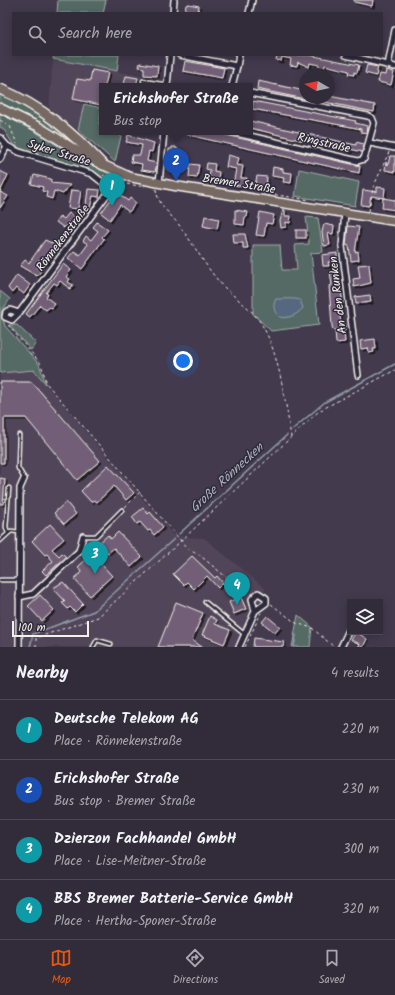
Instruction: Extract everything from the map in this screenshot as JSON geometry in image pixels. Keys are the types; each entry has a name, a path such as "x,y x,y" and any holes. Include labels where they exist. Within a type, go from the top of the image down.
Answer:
{"highway":[{"path":"0,89 38,108 52,118 103,166"}],"main road":[{"name":"Bremer Straße","path":"0,108 39,127 103,166 120,173 158,183 395,221"}],"street":[{"path":"173,12 174,0"},
{"path":"249,12 252,0"},
{"path":"388,65 395,30"},
{"path":"167,83 170,56"},
{"path":"185,56 237,66"},
{"path":"233,83 239,56"},
{"path":"350,56 395,67"},
{"name":"Ringstraße","path":"245,135 358,161 364,159 370,143 374,123 372,118 368,116 253,94"},
{"path":"158,183 164,135"},
{"name":"Syker Straße","path":"0,138 7,146 19,152 92,174 111,189"},
{"path":"370,143 393,148"},
{"path":"0,159 7,146"},
{"name":"Rönnekenstraße","path":"8,320 12,320 19,313 111,189 120,173"},
{"name":"An den Runken","path":"345,213 342,246 358,375"},
{"path":"8,320 5,317 6,312 10,310 19,313"},
{"path":"19,647 20,488 24,479"},
{"path":"19,597 32,594 79,550 84,536"},
{"path":"239,647 254,611 252,599 258,594 266,598 266,603 261,608 254,611"},
{"path":"341,647 347,634"}],"lane":[{"path":"144,81 156,83"},
{"path":"19,436 18,468 24,479"},
{"path":"8,533 6,527 9,488"},
{"path":"84,536 96,536 122,510"},
{"path":"0,541 11,531 20,532"},
{"path":"0,580 20,580"},
{"path":"205,602 245,634"},
{"path":"93,647 97,640 111,644"}],"path":[{"path":"0,120 10,126 19,152"},
{"path":"368,217 373,188 393,148"},
{"path":"158,183 156,194 164,208 182,228 200,257 223,286 251,310 263,326 280,376 291,437"},
{"path":"8,320 8,326 41,364 47,384 187,548 196,553 252,599"},
{"path":"36,647 36,638 98,617 291,437 327,406 395,370"},
{"path":"122,510 140,492"},
{"path":"266,603 278,608 296,623 312,628 334,647"},
{"path":"245,647 261,613 261,608"}],"shaded area":[{"path":"53,59 165,81 165,83 99,83 99,107 84,104 78,130 49,108"},
{"path":"34,370 174,536 204,538 265,588 242,647 0,647 0,373"}],"green space":[{"path":"58,0 106,0 103,12 57,12"},
{"path":"54,56 119,56 117,71 53,59"},
{"path":"0,92 44,115 86,153 33,119 0,103"},
{"path":"84,104 99,107 99,135 121,135 115,162 78,130"},
{"path":"0,114 103,171 114,179 111,182 106,181 90,169 62,163 20,148 13,144 4,130 0,127"},
{"path":"299,169 359,182 355,206 295,196"},
{"path":"306,217 318,218 323,252 311,253 319,325 271,331 253,314 253,245 280,245 282,270 297,270 295,245 309,244"},
{"path":"0,291 10,299 1,312 5,326 39,364 46,384 34,370 0,373"},
{"path":"9,325 17,325 36,343 31,350"},
{"path":"298,615 312,627 310,647 292,647"}],"water":[{"path":"276,299 300,300 303,308 292,316 280,317 274,309"}],"building":[{"path":"354,0 373,0 372,6 354,2"},
{"path":"189,4 199,6 198,12 184,12 186,5"},
{"path":"277,56 314,56 359,65 357,73 354,72 354,75 348,74 349,71 325,65 324,68 319,68 319,65 310,63 309,67 298,62 297,66 290,65 291,59 282,57 281,61 276,60"},
{"path":"185,61 224,68 222,78 183,71"},
{"path":"140,63 158,66 157,76 144,75 144,68 139,67"},
{"path":"367,65 378,67 376,76 365,73"},
{"path":"92,70 108,73 106,83 99,83 99,105 73,99 77,79 90,81"},
{"path":"386,70 394,72 391,85 378,82 380,74 385,75"},
{"path":"126,76 138,78 137,83 124,83"},
{"path":"258,81 299,90 299,98 257,89"},
{"path":"335,97 375,105 374,112 335,104"},
{"path":"253,101 356,121 355,123 368,126 367,133 361,132 361,129 253,109"},
{"path":"253,122 356,145 356,142 364,144 362,152 350,149 350,152 253,129"},
{"path":"128,135 154,143 152,152 149,151 147,161 157,163 155,172 141,170 142,164 131,162 132,155 140,155 142,145 126,142"},
{"path":"190,135 226,135 360,166 359,173"},
{"path":"172,147 176,147 176,149 178,149 176,170 168,170 169,149 172,149"},
{"path":"228,155 239,158 237,165 243,166 241,178 247,178 246,187 233,185 236,169 226,167"},
{"path":"390,156 395,156 395,172 385,170 386,162 388,165"},
{"path":"207,163 215,164 214,171 219,172 218,180 209,178 210,170 206,169"},
{"path":"190,164 199,165 197,178 189,177"},
{"path":"273,167 283,169 283,172 292,173 291,183 283,182 284,178 272,176"},
{"path":"0,171 8,175 0,192"},
{"path":"34,175 51,179 51,183 70,185 63,194 54,191 52,199 46,197 47,192 42,191 43,187 31,184"},
{"path":"257,176 267,177 266,187 255,185"},
{"path":"377,187 385,188 384,198 371,196 369,206 361,205 363,190 377,192"},
{"path":"88,189 100,190 99,197 93,196 89,212 85,212"},
{"path":"71,190 81,191 78,209 68,208"},
{"path":"0,192 8,196 0,208"},
{"path":"116,192 128,201 130,198 136,203 129,212 120,205 110,220 101,213"},
{"path":"383,198 395,200 395,210 382,208"},
{"path":"235,210 248,212 247,217 245,217 244,225 235,224"},
{"path":"283,210 285,210 285,216 291,216 290,223 286,222 286,227 281,228 280,221"},
{"path":"260,212 274,215 272,224 266,223 264,236 256,235"},
{"path":"69,213 79,221 75,227 69,222 64,228 56,222 60,216 64,219"},
{"path":"205,216 219,219 217,229 203,226"},
{"path":"97,222 108,230 102,237 104,239 82,269 68,258 74,251 80,255 88,244 83,241 86,236 91,240 98,231 93,227"},
{"path":"324,224 334,226 333,234 328,233 330,245 324,246 322,232"},
{"path":"348,226 359,227 355,252 358,251 359,260 351,261 349,246 346,245"},
{"path":"296,230 306,230 306,238 296,238"},
{"path":"233,234 245,234 248,248 243,248 243,243 234,243"},
{"path":"45,240 56,245 46,263 40,259 36,265 41,271 37,276 20,266 25,260 29,263"},
{"path":"337,253 337,261 328,262 329,266 323,266 322,255"},
{"path":"63,264 71,270 66,277 70,279 68,282 73,285 70,289 60,281 57,285 54,283 46,293 48,294 46,297 55,304 52,308 50,307 46,310 40,305 30,317 26,314"},
{"path":"369,264 371,283 354,287 353,279 360,278 358,265"},
{"path":"338,271 343,304 339,305 341,325 345,324 345,342 336,343 335,330 333,330 332,326 329,286 332,285 330,272"},
{"path":"17,275 30,285 24,294 16,288 12,293 8,288"},
{"path":"370,295 371,302 356,304 355,297"},
{"path":"375,339 376,349 373,349 374,352 369,353 368,348 361,349 360,341"},
{"path":"0,382 32,382 100,461 77,480 26,418 4,418 4,463 0,463"},
{"path":"108,465 134,493 126,500 114,486 97,502 94,500 91,502 81,491"},
{"path":"0,478 5,479 3,504 0,504"},
{"path":"66,502 76,514 64,524 54,513"},
{"path":"143,508 148,514 150,512 163,527 154,535 140,522 137,524 132,517"},
{"path":"50,524 64,539 52,549 59,556 62,553 66,557 46,575 42,571 53,561 32,541"},
{"path":"118,532 142,557 131,567 114,548 108,553 99,543 108,535 111,539"},
{"path":"92,554 112,576 90,596 74,579 82,572 78,567"},
{"path":"192,556 215,578 217,576 223,583 218,588 207,576 194,589 187,582 184,585 173,574"},
{"path":"63,582 83,604 75,612 70,607 68,609 62,603 65,601 53,588"},
{"path":"40,595 54,610 42,621 28,606"},
{"path":"241,597 246,609 234,614 229,602"},
{"path":"176,602 203,613 192,640 202,647 158,647"},
{"path":"210,616 217,620 215,624 230,630 224,644 202,635"},
{"path":"267,616 280,627 275,633 262,622"},
{"path":"354,635 361,635 367,639 363,647 358,647 360,644 351,640"},
{"path":"254,638 284,642 283,647 253,647"}],"waterway":[{"name":"Große Rönnecken","path":"293,429 325,402 395,364"},
{"name":"Große Rönnecken","path":"179,534 287,435"},
{"name":"Große Rönnecken","path":"30,647 33,634 94,611 174,539"},
{"path":"294,647 296,635"}],"place":[{"name":"Erichshofer Straße","path":"176,181"},
{"name":"Deutsche Telekom AG","path":"112,206"},
{"name":"Dzierzon Fachhandel GmbH","path":"95,574"},
{"name":"BBS Bremer Batterie-Service GmbH","path":"237,605"}]}
